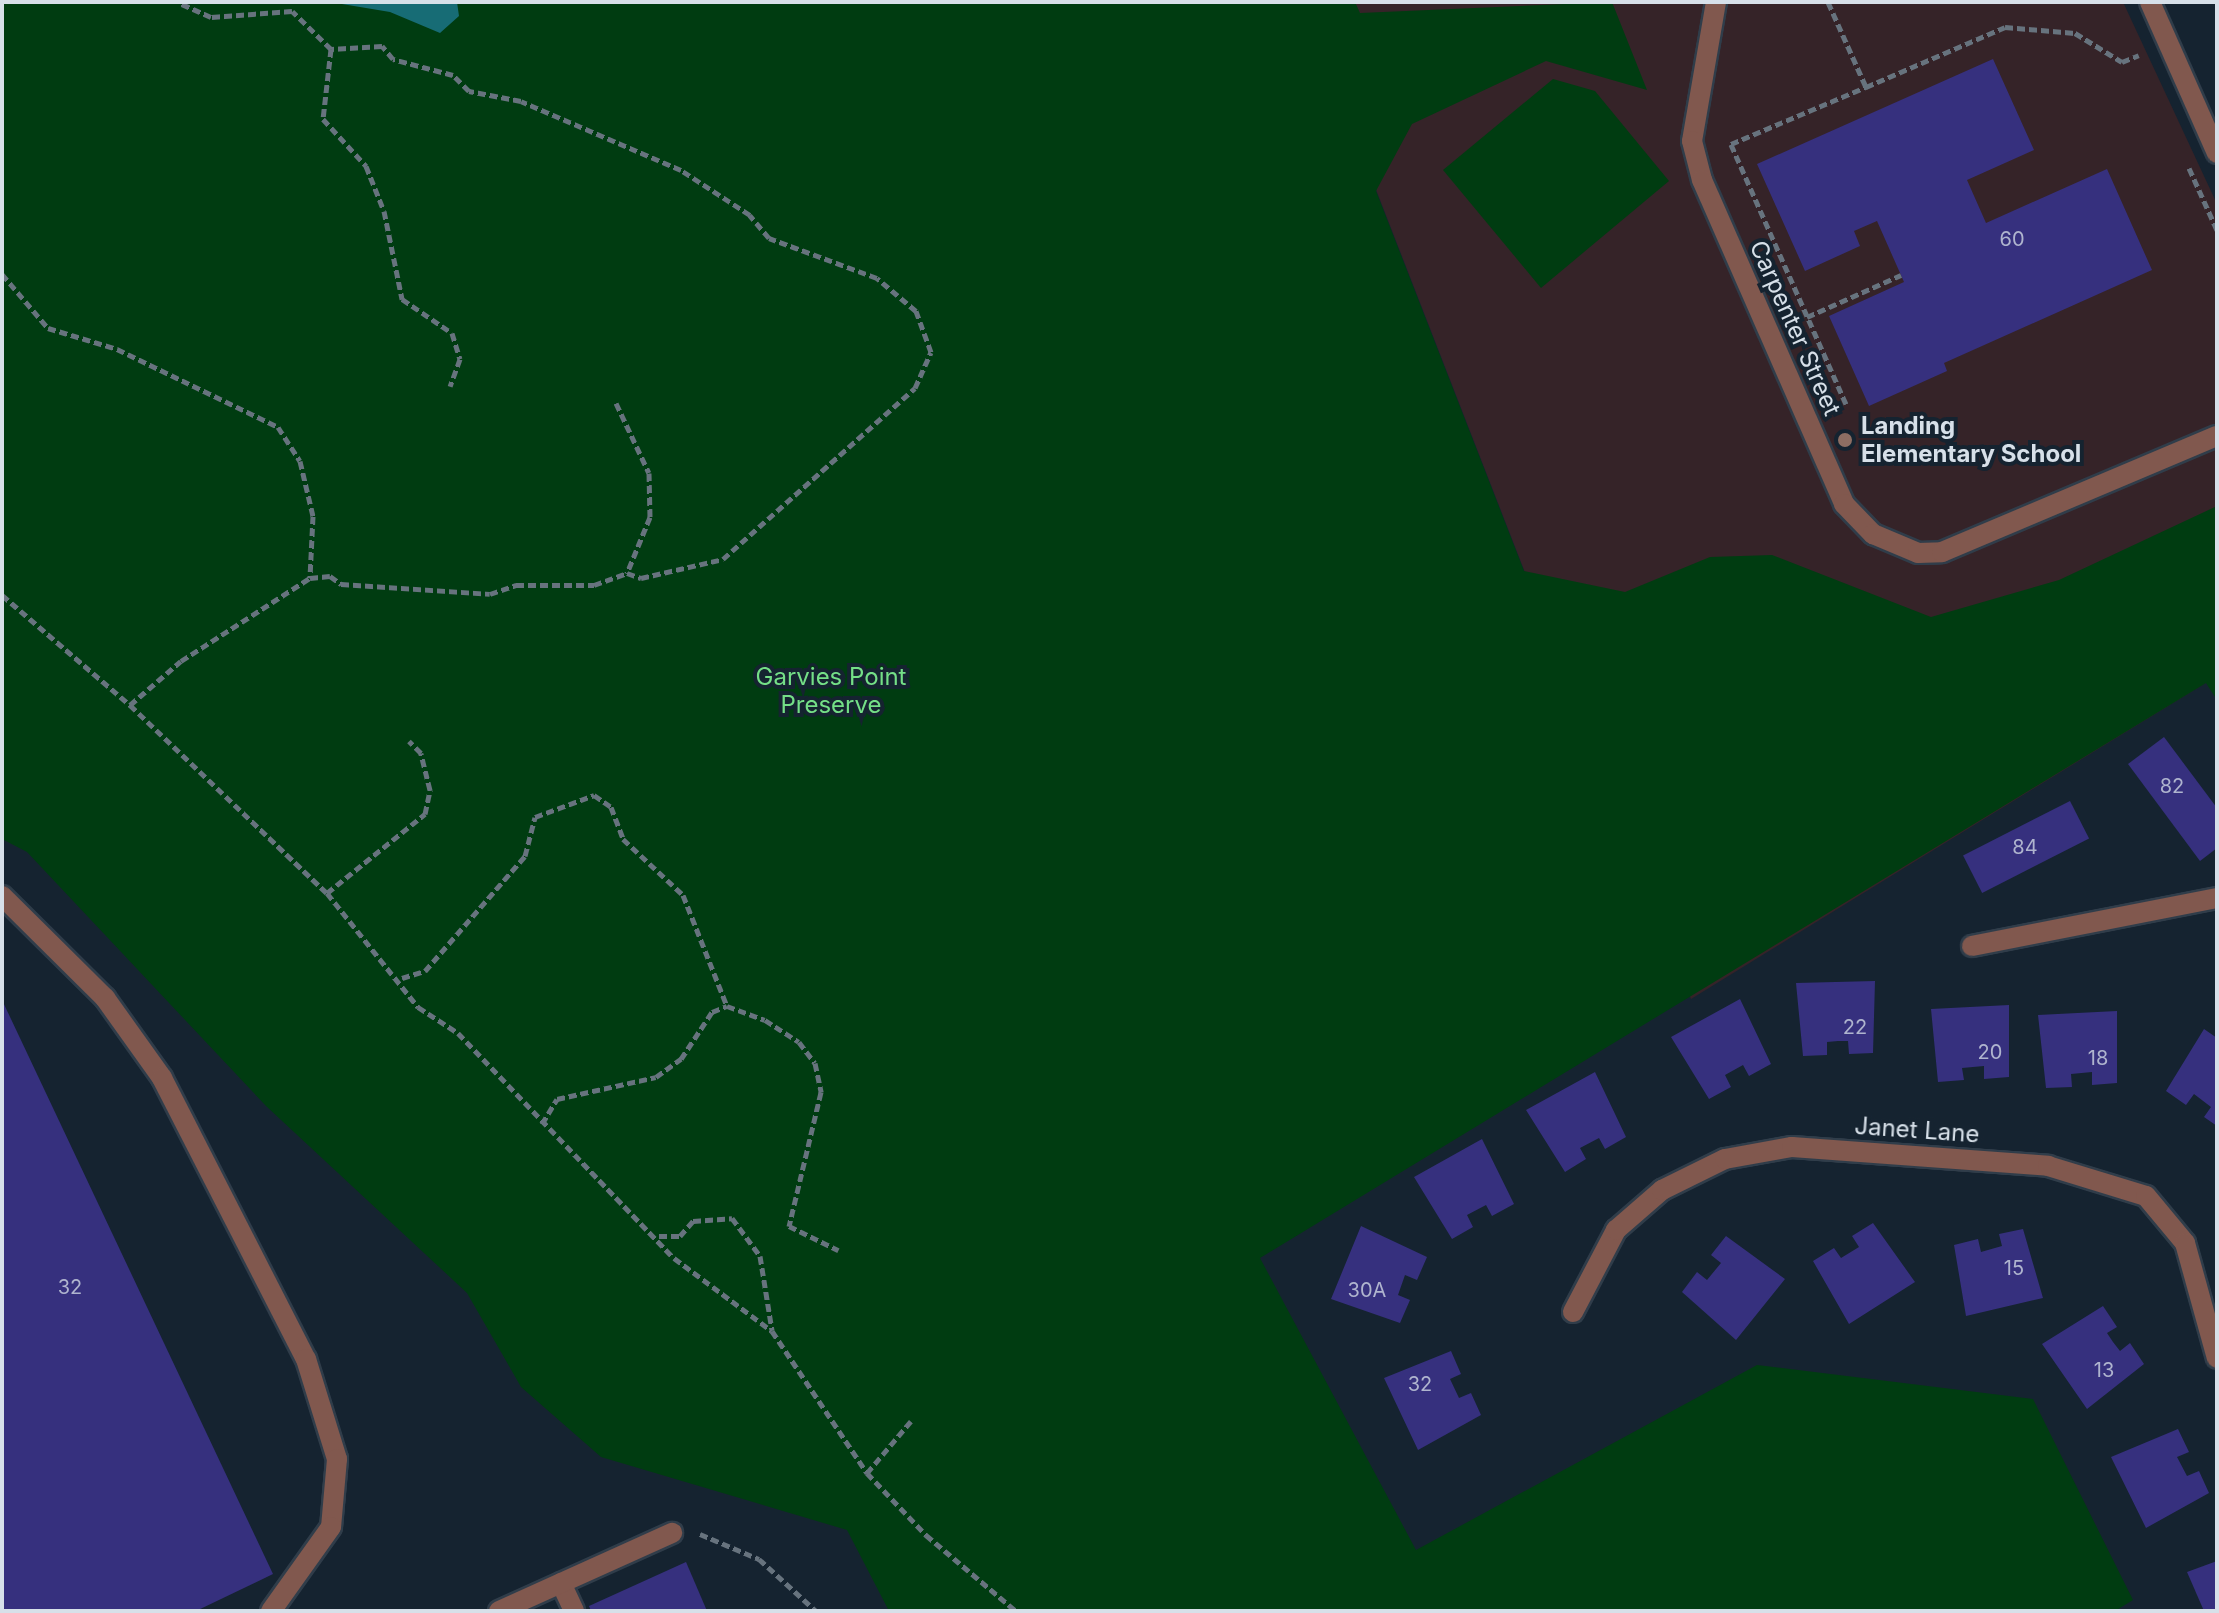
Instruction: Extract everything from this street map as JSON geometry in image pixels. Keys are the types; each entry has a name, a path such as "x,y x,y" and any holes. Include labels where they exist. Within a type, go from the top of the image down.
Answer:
{"street":[{"name":"Carpenter Street","path":"1716,2 1692,141 1702,180 1844,504 1873,534 1918,553 1942,552 2217,436"},
{"path":"2150,2 2217,153"},
{"path":"2,896 105,998 162,1078 306,1359 337,1459 331,1527 271,1611"},
{"path":"1972,946 2217,898"},
{"name":"Janet Lane","path":"1573,1312 1616,1230 1662,1190 1725,1159 1792,1147 2048,1166 2146,1196 2185,1243 2217,1358"},
{"path":"499,1611 672,1533"},
{"path":"561,1583 574,1611"}],"path":[{"path":"130,705 181,661 310,578 490,594 516,585 594,585 627,573 641,578 723,559 915,388 931,352 916,311 877,278 769,238 750,215 618,138 521,101 469,91 453,75 393,59 382,46 331,49 292,11 211,17 178,2"},
{"path":"1828,2 1866,87"},
{"path":"1846,404 1731,144 2005,27 2075,33 2122,62 2139,55"},
{"path":"331,49 323,119 366,166 384,211 402,299 452,333 460,359 450,386"},
{"path":"2,274 48,328 117,349 278,427 300,461 313,516 310,578"},
{"path":"1807,317 1901,275"},
{"path":"616,403 649,473 650,517 627,573"},
{"path":"2,595 130,705 327,893 402,978 418,1007 458,1033 542,1124 727,1302 772,1331 867,1473 926,1535 1016,1611"},
{"path":"327,893 425,814 430,790 421,753 409,741"},
{"path":"402,978 425,971 525,856 535,817 594,795 611,807 623,839 683,895 727,1006 799,1042 815,1063 821,1092 789,1226 838,1250"},
{"path":"542,1124 557,1099 656,1077 681,1059 712,1012 727,1006"},
{"path":"659,1236 680,1236 709,1217 732,1218 760,1256 772,1331"},
{"path":"867,1473 911,1421"},
{"path":"672,1533 725,1539 793,1582 816,1611"}],"shaded area":[{"path":"330,2 457,2 459,16 440,33 390,12"},
{"name":"Landing Elementary School","path":"1303,2 2123,2 2217,204 2217,676 1691,999"}],"green space":[{"name":"Garvies Point Preserve","path":"2,2 1355,2 1360,13 1612,2 1647,90 1546,61 1412,124 1376,191 1524,571 1625,592 1710,557 1772,555 1931,617 2059,580 2217,506 2217,700 2206,683 1260,1258 1416,1550 1757,1365 2033,1399 2133,1600 2115,1611 889,1611 847,1530 601,1457 521,1387 467,1293 266,1106 27,852 2,839"},
{"path":"1553,79 1595,91 1669,181 1541,288 1443,170"}],"building":[{"path":"1993,59 2034,150 1967,180 1986,223 2107,169 2152,270 1944,363 1947,371 1869,406 1829,316 1904,282 1877,221 1854,231 1860,246 1805,271 1757,164"},
{"path":"2164,737 2217,808 2217,848 2200,861 2128,764"},
{"path":"2070,801 2089,838 1982,893 1963,855"},
{"path":"1875,981 1873,1053 1849,1054 1848,1041 1838,1041 1827,1042 1827,1055 1803,1056 1796,983"},
{"path":"1740,999 1771,1064 1749,1076 1743,1065 1725,1075 1731,1087 1709,1099 1671,1037"},
{"path":"2,1000 273,1574 196,1611 2,1611"},
{"path":"2009,1005 2009,1077 1984,1079 1984,1066 1962,1068 1964,1080 1938,1082 1931,1009"},
{"path":"2117,1011 2117,1083 2092,1085 2092,1072 2071,1074 2072,1087 2046,1088 2038,1015"},
{"path":"2204,1029 2217,1038 2217,1126 2204,1117 2211,1107 2194,1094 2186,1105 2166,1091"},
{"path":"1595,1072 1626,1137 1605,1149 1599,1138 1580,1148 1586,1159 1565,1172 1526,1110"},
{"path":"1482,1139 1514,1204 1492,1216 1486,1205 1467,1215 1473,1227 1452,1239 1414,1177"},
{"path":"1873,1223 1915,1282 1849,1324 1813,1261 1834,1248 1841,1258 1859,1247 1852,1236"},
{"path":"1361,1226 1427,1257 1417,1280 1405,1275 1398,1295 1410,1300 1400,1323 1331,1299"},
{"path":"2023,1229 2043,1298 1966,1316 1954,1245 1978,1239 1981,1252 2002,1246 1999,1234"},
{"path":"1726,1236 1785,1279 1736,1340 1682,1292 1697,1272 1707,1280 1721,1263 1711,1255"},
{"path":"2103,1306 2117,1327 2107,1333 2113,1342 2120,1351 2130,1343 2144,1364 2087,1409 2042,1344"},
{"path":"1451,1351 1461,1374 1450,1379 1459,1398 1471,1393 1481,1415 1418,1450 1384,1378"},
{"path":"2178,1429 2189,1452 2177,1457 2187,1476 2199,1471 2209,1493 2146,1528 2111,1457"},
{"path":"2217,1561 2217,1611 2204,1611 2187,1572"},
{"path":"686,1562 707,1611 591,1611 589,1606"}],"place":[{"name":"Landing Elementary School","path":"1845,440"}]}
